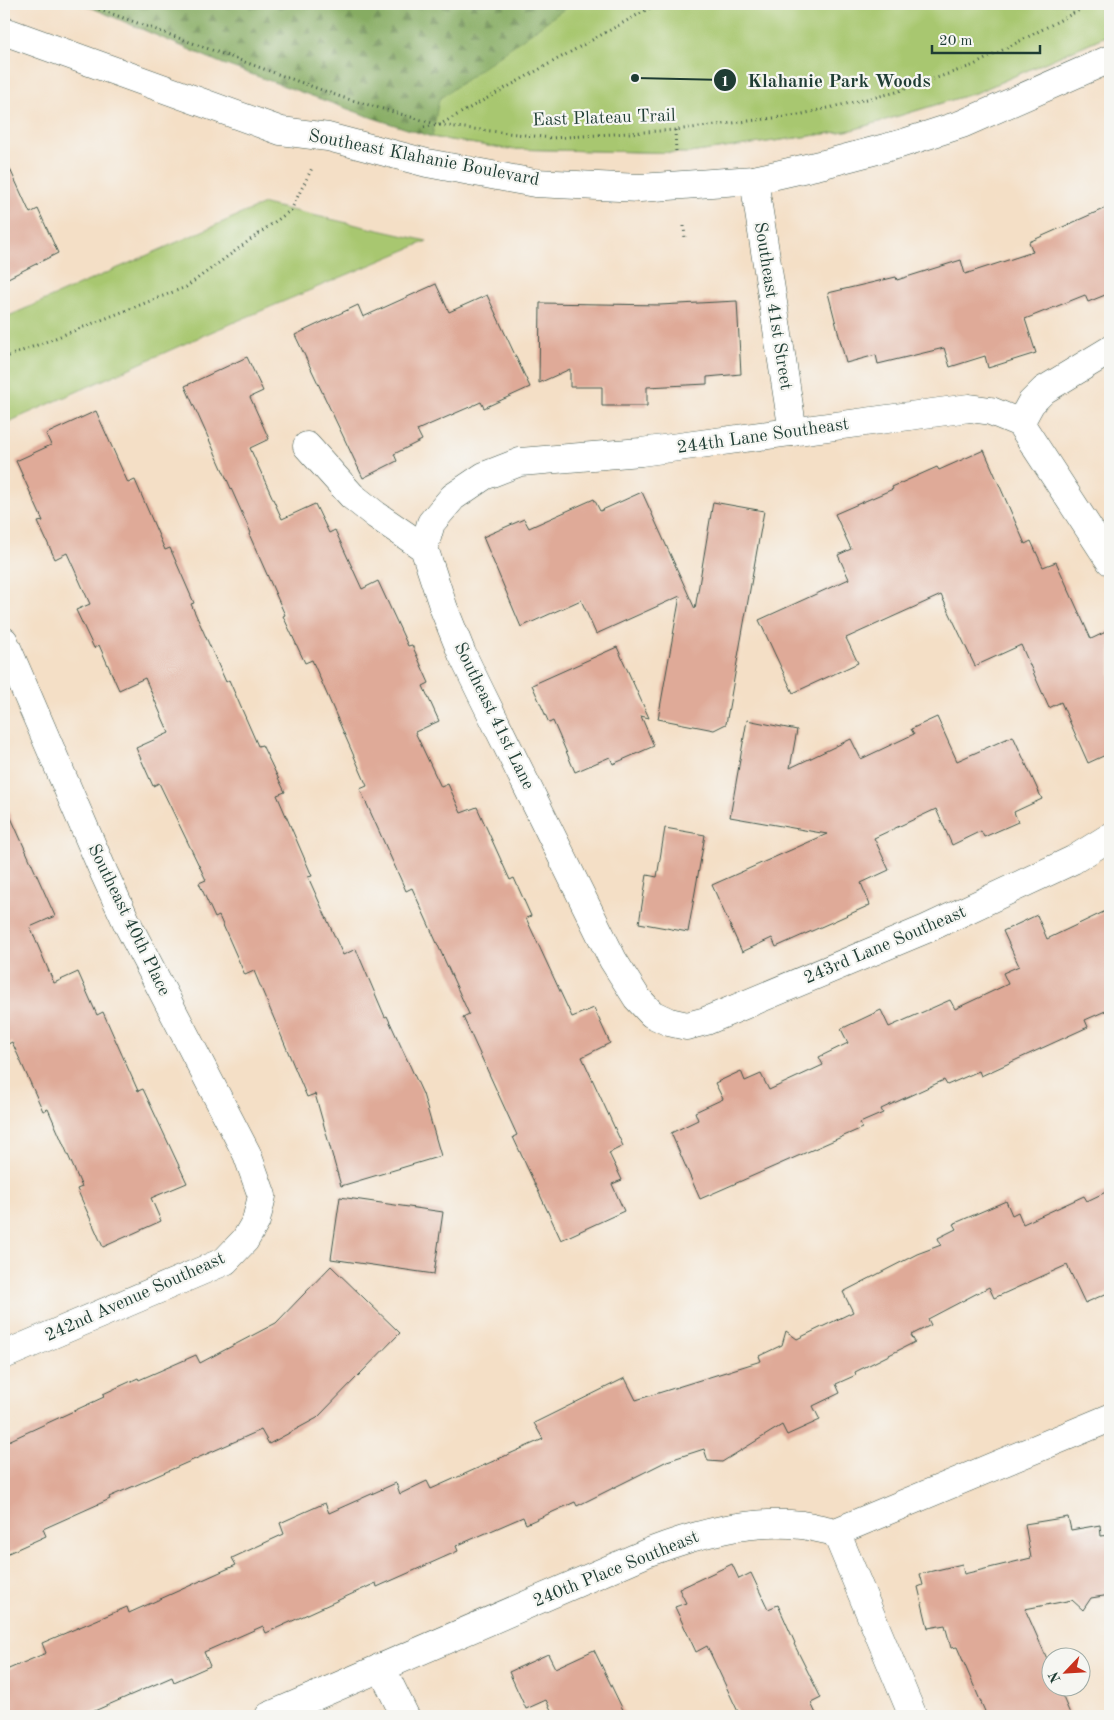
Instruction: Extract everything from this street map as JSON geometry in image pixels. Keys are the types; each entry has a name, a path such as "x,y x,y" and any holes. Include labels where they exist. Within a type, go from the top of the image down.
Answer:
{"street":[{"name":"Southeast Klahanie Boulevard","path":"4,31 281,131 328,137 427,163 535,183 640,188 754,180 900,144 962,124 1110,59"},
{"name":"Southeast 41st Street","path":"754,180 793,432"},
{"path":"1110,350 1044,390 1031,403 1020,423 1110,560"},
{"name":"244th Lane Southeast","path":"424,548 431,523 453,498 484,476 520,462 641,452 969,408 991,411 1020,423"},
{"path":"307,446 352,496 389,525 424,548"},
{"name":"Southeast 41st Lane","path":"424,548 444,609 477,686 613,960 637,998 652,1014"},
{"name":"Southeast 40th Place","path":"6,652 123,915 247,1154 262,1196"},
{"name":"243rd Lane Southeast","path":"652,1014 669,1022 687,1026 706,1022 926,929 1073,860 1110,837"},
{"name":"242nd Avenue Southeast","path":"4,1355 225,1261 245,1240 256,1221 262,1196"},
{"path":"913,1716 836,1532 1110,1418"},
{"name":"240th Place Southeast","path":"269,1716 649,1552 688,1537 727,1528 764,1524 801,1525 836,1532"},
{"path":"381,1667 405,1716"}],"path":[{"name":"East Plateau Trail","path":"85,4 341,97 439,125 551,138 675,130 798,115 894,93 974,65 1091,4"},
{"path":"420,127 439,125 657,4"},
{"path":"675,130 676,155"},
{"path":"4,358 186,287 291,210 328,137"},
{"path":"684,226 684,239"}],"green space":[{"path":"83,4 1110,4 1110,34 978,92 852,130 689,153 507,149 432,137 373,118 223,64"},
{"path":"571,4 1110,4 1110,34 978,92 852,130 689,153 507,149 432,137 439,99"},
{"path":"264,204 427,241 211,332 4,424 4,318"}],"building":[{"path":"4,156 30,213 38,209 58,253 4,280"},
{"path":"1110,206 1110,293 1088,302 1085,295 1025,319 1036,353 988,368 985,356 950,367 944,348 878,364 876,355 846,363 828,293 896,277 897,280 961,260 965,274 1033,252 1029,242"},
{"path":"436,284 449,312 487,295 530,387 484,408 481,402 417,430 422,440 394,454 397,461 363,478 295,335 358,305 363,317"},
{"path":"737,301 741,374 707,377 707,384 647,387 647,406 602,406 602,387 570,387 570,369 539,383 540,303 660,305"},
{"path":"247,357 263,391 250,397 269,439 250,448 282,519 315,504 329,533 335,530 362,589 378,581 408,646 412,645 429,683 423,686 439,721 415,732 441,787 448,784 461,813 477,807 510,880 514,878 531,916 526,918 572,1017 594,1008 610,1043 582,1057 623,1146 609,1153 622,1180 612,1184 624,1211 561,1240 513,1137 517,1135 463,1017 469,1014 412,888 406,891 360,789 367,786 312,660 305,663 283,616 285,615 249,534 251,533 185,386"},
{"path":"96,411 128,483 135,480 165,550 170,548 194,603 191,604 226,682 229,680 258,746 262,745 285,792 277,795 312,876 308,877 343,955 356,949 385,1017 387,1016 423,1094 441,1156 341,1186 315,1094 307,1097 254,971 245,975 219,916 215,918 199,883 206,880 159,783 153,786 136,748 169,733 145,678 119,690 99,645 94,648 76,610 90,604 67,553 55,559 38,522 43,521 16,461 51,445 46,434"},
{"path":"984,450 1025,544 1031,541 1043,567 1056,562 1091,639 1110,630 1110,753 1088,763 1061,702 1049,708 1021,645 975,666 941,595 846,638 858,663 793,693 759,620 849,579 838,555 851,549 835,514 893,489 892,487 937,467 939,470"},
{"path":"642,492 695,609 713,502 764,511 726,724 714,730 658,719 680,596 596,634 581,600 521,627 483,537 524,519 529,528 594,499 600,511"},
{"path":"617,647 649,718 641,716 654,746 613,764 610,757 575,772 553,721 549,723 532,685"},
{"path":"937,717 957,761 1013,736 1042,799 1014,812 1018,822 984,837 981,831 952,845 936,809 874,838 889,870 861,883 870,905 776,947 772,938 742,952 712,885 827,834 730,817 747,720 797,730 790,768 851,739 861,759 914,734 911,729"},
{"path":"4,802 55,916 30,927 54,983 78,972 97,1015 103,1012 138,1091 143,1089 187,1183 151,1198 161,1221 103,1247 77,1189 82,1187 48,1109 43,1111 12,1042 4,1046"},
{"path":"665,828 705,835 688,932 639,923 647,875 657,877"},
{"path":"1110,909 1110,1009 1085,1020 1088,1027 981,1076 979,1071 947,1085 944,1080 881,1109 883,1113 860,1123 862,1128 700,1199 671,1133 698,1120 695,1112 723,1099 715,1083 741,1071 745,1081 761,1074 769,1090 823,1065 819,1057 848,1043 841,1029 881,1010 889,1027 950,1000 955,1009 1008,984 1003,973 1019,966 1003,931 1037,915 1047,939"},
{"path":"1110,1190 1110,1292 1085,1303 1067,1265 994,1298 989,1287 928,1319 931,1325 911,1335 915,1342 855,1372 856,1375 836,1384 840,1393 813,1406 820,1420 787,1435 782,1425 722,1462 708,1461 704,1449 667,1461 577,1506 575,1502 526,1524 523,1517 456,1546 458,1551 377,1587 376,1583 266,1633 263,1626 204,1652 210,1666 174,1682 172,1677 83,1716 4,1716 4,1671 46,1653 42,1643 127,1607 129,1613 236,1565 232,1558 284,1534 280,1523 325,1503 329,1513 396,1483 400,1494 427,1481 431,1489 543,1439 534,1423 625,1378 636,1400 761,1361 759,1356 782,1345 786,1331 797,1339 853,1312 843,1292 917,1254 941,1245 938,1238 956,1229 953,1224 1006,1201 1012,1215 1018,1212 1023,1224 1084,1196 1087,1201"},
{"path":"340,1197 443,1212 434,1274 331,1259"},
{"path":"331,1266 400,1333 317,1418 269,1444 261,1430 109,1497 110,1499 43,1529 46,1536 4,1555 4,1443 104,1397 103,1394 138,1378 139,1380 196,1355 200,1363 276,1323"},
{"path":"1068,1517 1071,1530 1100,1525 1101,1536 1110,1535 1110,1595 1091,1598 1083,1610 1072,1600 1025,1609 1042,1648 1042,1698 1063,1698 1071,1716 987,1716 957,1647 951,1648 945,1625 928,1628 918,1587 923,1585 920,1574 962,1564 964,1574 1031,1558 1025,1524"},
{"path":"732,1564 739,1579 751,1573 768,1609 778,1605 794,1644 821,1698 811,1703 817,1716 740,1716 707,1646 696,1652 675,1607 686,1603 679,1589"},
{"path":"594,1650 626,1716 554,1716 546,1700 526,1709 509,1672 548,1654 555,1668"}],"place":[{"name":"Klahanie Park Woods","path":"635,78"}]}
